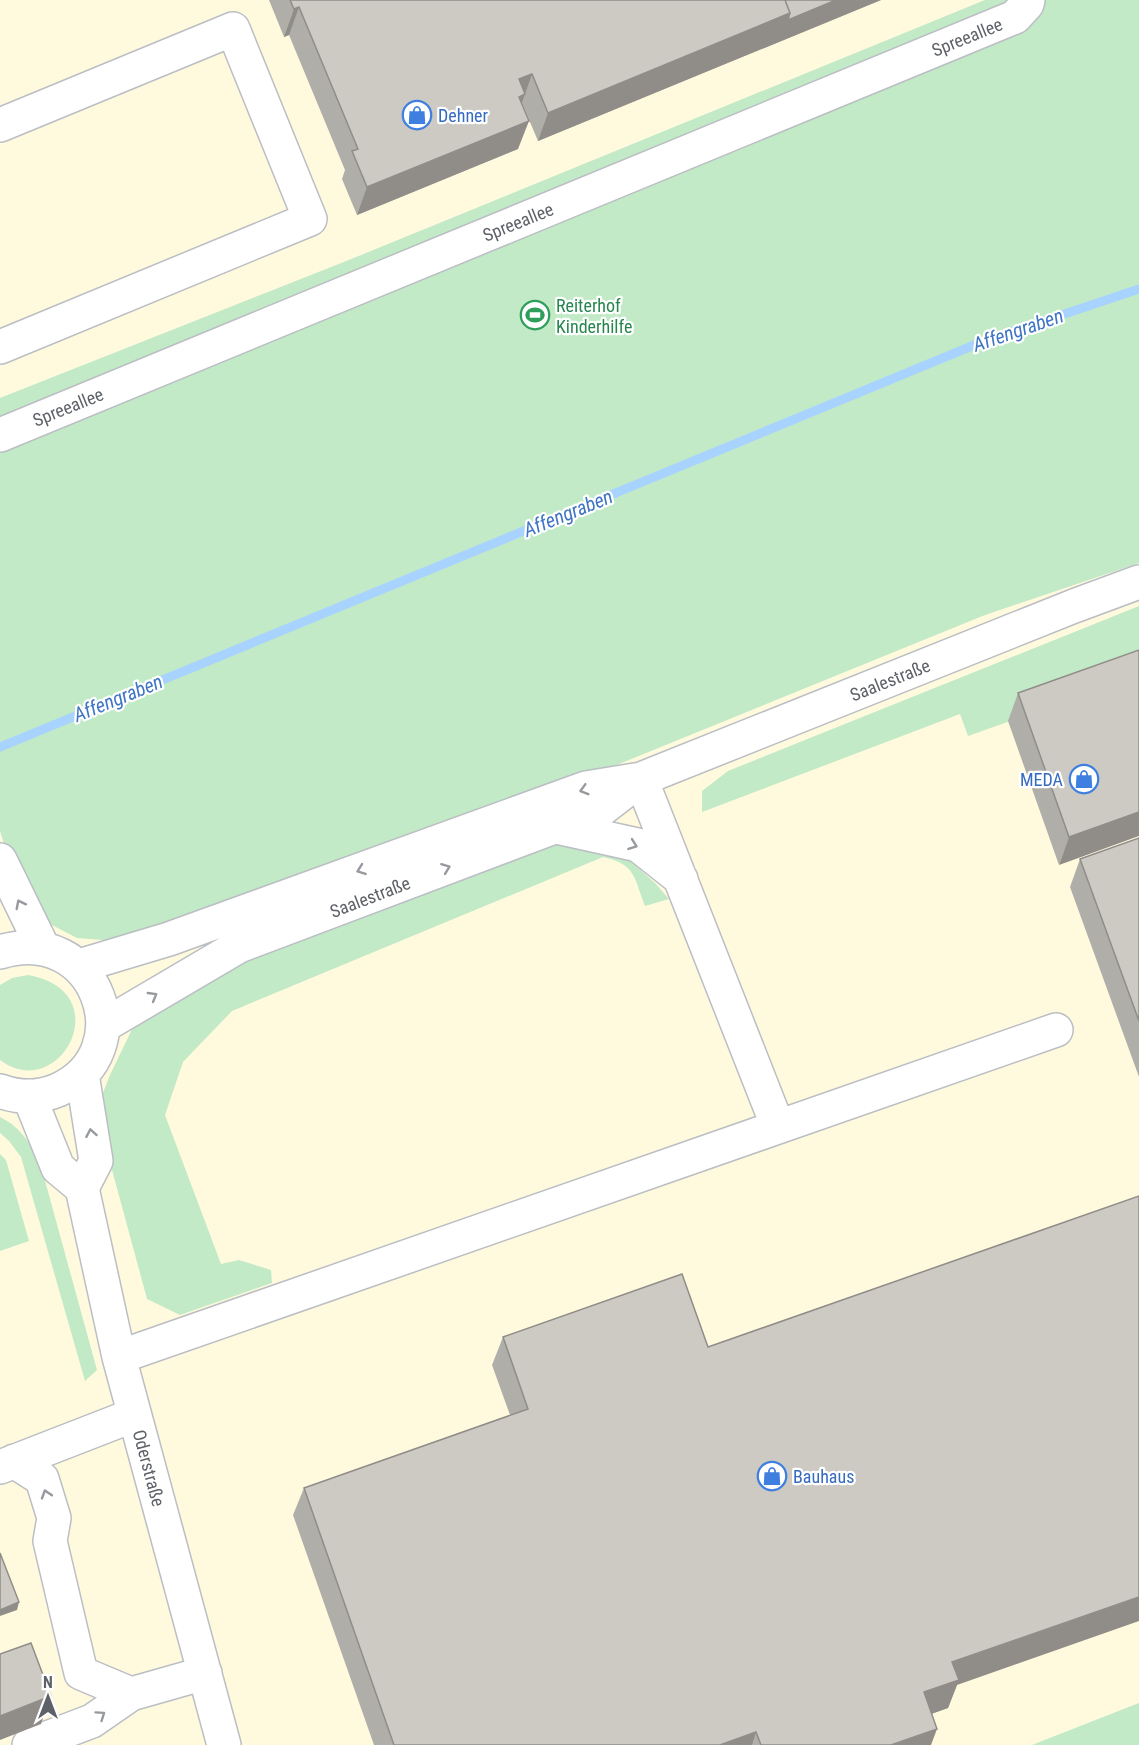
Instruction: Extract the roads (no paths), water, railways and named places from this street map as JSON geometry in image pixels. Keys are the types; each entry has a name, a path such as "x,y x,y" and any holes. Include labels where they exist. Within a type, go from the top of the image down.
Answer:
{"street":[{"name":"Spreeallee","path":"0,435 1015,17 1028,0"},
{"path":"0,125 233,29 309,219 0,347"},
{"name":"Saalestraße","path":"79,966 169,939 586,788 641,779 1139,582"},
{"path":"641,779 778,1127"},
{"name":"Saalestraße","path":"103,1026 239,946 602,809 641,779"},
{"path":"556,827 638,845 682,880"},
{"path":"0,860 43,948"},
{"path":"0,952 17,947 43,948 62,954 79,966 93,984 101,1004 103,1026 100,1043 82,1074 66,1086 49,1094 15,1094"},
{"path":"119,1357 1056,1030"},
{"path":"15,1094 58,1168 82,1188 96,1161 82,1074"},
{"name":"Oderstraße","path":"82,1188 119,1357 224,1745"},
{"path":"7,1464 134,1415"},
{"path":"7,1464 42,1479 54,1518 50,1541 81,1673 131,1694"},
{"path":"29,1745 92,1721 131,1694 205,1673"}],"waterway":[{"name":"Affengraben","path":"0,747 984,341 1139,289"}],"place":[{"name":"Dehner","path":"417,115"},
{"name":"Reiterhof Kinderhilfe","path":"535,315"},
{"name":"MEDA","path":"1084,779"},
{"name":"Bauhaus","path":"772,1476"}]}
